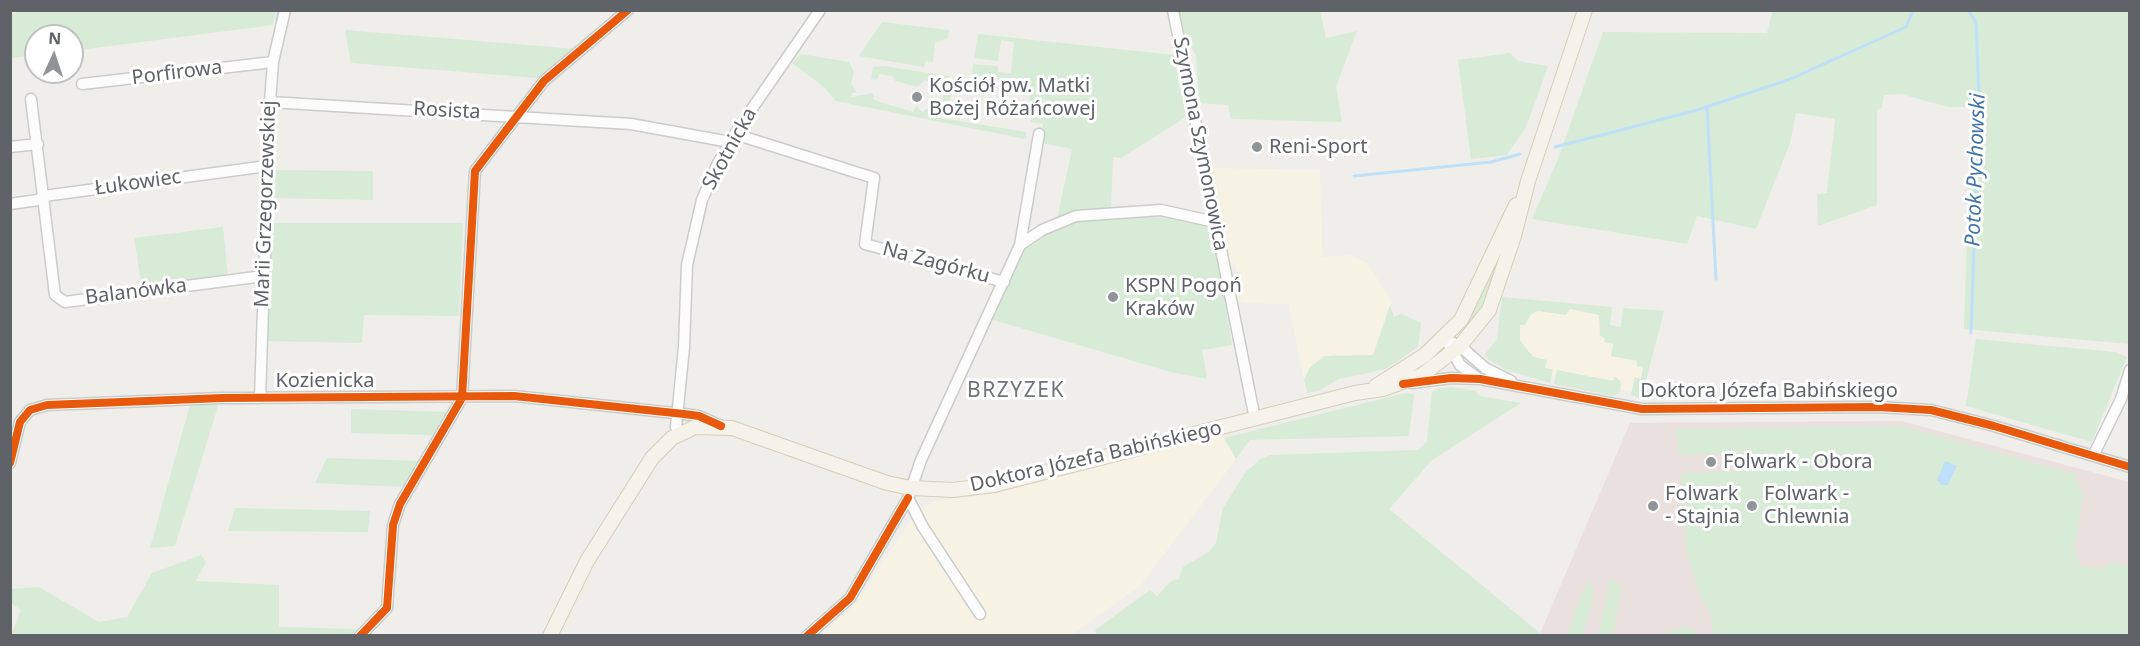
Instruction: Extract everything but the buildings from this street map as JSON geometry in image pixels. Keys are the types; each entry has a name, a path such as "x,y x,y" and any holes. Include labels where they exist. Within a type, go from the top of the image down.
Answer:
{"main road":[{"path":"1403,384 1422,375 1457,349 1489,310 1514,236 1528,181 1585,10"},
{"path":"1444,339 1471,305 1528,181"},
{"name":"Doktora Józefa Babińskiego","path":"1370,390 1399,373 1444,339"},
{"name":"Doktora Józefa Babińskiego","path":"721,426 743,431 910,493 984,487 1370,390 1403,384"},
{"path":"550,636 587,561 612,518 652,458 683,432 695,427 721,426"}],"street":[{"name":"Marii Grzegorzewskiej","path":"260,398 270,102 273,62 285,10"},
{"path":"360,636 387,608 393,525 400,504 462,398 475,171 515,115 544,81 627,10"},
{"name":"Skotnicka","path":"683,432 681,414 686,277 694,227 702,200 738,129 820,10"},
{"name":"Szymona Szymonowica","path":"1173,10 1254,419"},
{"name":"Porfirowa","path":"84,84 273,62"},
{"name":"Balanówka","path":"31,99 55,295 65,302 263,276"},
{"name":"Rosista","path":"270,102 515,115 631,124 730,142"},
{"name":"Na Zagórku","path":"738,129 741,136 874,178 865,244 1004,282"},
{"path":"1020,245 1019,239 1039,134"},
{"path":"10,147 38,144"},
{"name":"Łukowiec","path":"10,204 38,200 44,196 267,166"},
{"path":"807,636 850,598 910,493 963,366 1020,245 1042,230 1076,216 1161,210 1215,222"},
{"name":"Doktora Józefa Babińskiego","path":"1444,339 1485,368 1519,385"},
{"name":"Doktora Józefa Babińskiego","path":"1457,349 1465,371 1480,380"},
{"path":"2093,456 2121,399 2130,370"},
{"name":"Doktora Józefa Babińskiego","path":"1403,384 1451,378 1480,380 1519,385 1642,409 1881,407 1931,410 1994,426 2130,467"},
{"name":"Kozienicka","path":"10,463 20,422 24,415 37,407 260,398 514,396 681,414"},
{"path":"681,414 699,416 721,426"},
{"path":"910,493 923,527 980,614"}],"shaded area":[{"path":"1210,168 1320,170 1322,257 1348,255 1366,262 1392,301 1373,356 1351,357 1332,354 1304,379 1289,304 1243,303 1237,298 1236,291 1241,288 1235,264 1230,265"},
{"path":"1529,305 1600,312 1604,336 1647,363 1640,394 1524,369 1509,319"},
{"path":"1901,421 2129,482 2129,635 1539,636 1630,423"},
{"path":"1222,435 1236,459 1140,586 1071,635 820,636 856,603 913,517 934,501 995,494"}],"green space":[{"path":"21,10 276,11 273,25 84,49 84,24 24,24 24,56 11,58 11,14"},
{"path":"1773,10 2129,11 2129,344 1964,329 1971,107 1948,107 1901,94 1884,95 1882,108 1877,110 1877,205 1818,226 1817,194 1827,193 1835,119 1796,113 1790,143 1756,229 1697,216 1687,244 1532,219 1558,159 1603,32 1767,33"},
{"path":"1177,11 1320,11 1326,38 1357,31 1336,86 1342,122 1231,119 1228,105 1199,103 1196,56 1181,28"},
{"path":"882,22 949,30 948,38 935,43 933,62 926,61 924,67 859,56"},
{"path":"345,30 576,49 538,78 351,63"},
{"path":"978,34 1174,55 1186,117 1121,158 1113,157 1111,209 1057,219 1072,149 1041,143 1043,124 1031,122 1029,83 972,75 973,64 998,66 998,72 1011,73 1014,42 1001,40 998,61 974,58"},
{"path":"1510,53 1518,61 1548,66 1526,127 1507,155 1471,159 1458,60"},
{"path":"801,54 849,62 854,72 851,83 857,93 852,93 851,97 874,93 873,99 913,112 916,106 922,112 929,108 934,117 1026,132 1026,139 836,101 824,87 792,63"},
{"path":"883,66 949,76 948,83 952,90 948,112 941,110 942,87 945,86 934,84 933,86 924,80 918,87 895,81 893,76 879,74 877,80 871,79 873,67"},
{"path":"272,170 373,171 373,200 271,198"},
{"name":"KSPN Pogoń Kraków","path":"1158,214 1209,226 1211,246 1217,252 1232,345 1202,350 1207,379 1171,372 990,319 1027,245 1048,232 1078,220"},
{"path":"270,223 463,223 459,316 364,315 362,343 264,341"},
{"path":"223,227 228,276 142,287 134,238"},
{"path":"1508,235 1483,308 1473,323 1468,318 1484,289"},
{"path":"1502,297 1612,307 1610,325 1621,327 1623,308 1664,311 1641,400 1631,394 1635,377 1641,379 1643,368 1637,366 1637,361 1611,356 1613,344 1604,342 1605,338 1600,336 1599,315 1570,309 1566,315 1538,311 1531,314 1525,325 1520,325 1520,340 1529,352 1534,357 1547,360 1545,368 1553,369 1550,383 1506,370 1489,360 1485,354 1497,339"},
{"path":"1390,305 1394,317 1401,314 1421,323 1418,347 1386,369 1339,379 1318,391 1307,393 1304,379 1310,367 1325,356 1373,355"},
{"path":"1976,339 2115,352 2127,357 2092,442 1966,406"},
{"path":"1557,370 1613,381 1616,377 1621,382 1620,392 1613,396 1554,384"},
{"path":"1452,387 1476,391 1479,396 1521,403 1432,460 1389,509 1540,633 1539,635 1098,636 1095,630 1150,590 1157,596 1170,582 1179,579 1183,567 1210,551 1216,543 1223,508 1245,473 1260,459 1271,455 1418,450 1427,442 1432,392 1438,388"},
{"path":"1405,393 1414,394 1409,436 1250,440 1236,459 1224,438"},
{"path":"219,403 175,546 150,548 190,405"},
{"path":"351,409 447,412 433,435 351,433"},
{"path":"1901,426 2074,474 2083,493 2075,552 2081,566 2102,569 2112,563 2129,566 2129,635 1714,635 1711,615 1699,593 1686,549 1681,473 1748,470 1747,453 1679,455 1676,429"},
{"path":"327,458 419,461 405,487 315,483"},
{"path":"235,508 370,511 368,532 228,531"},
{"path":"201,555 206,562 196,581 279,585 279,627 357,629 351,636 11,635 21,610 11,603 11,589 39,587 99,622 127,617 152,573"},
{"path":"1611,576 1621,590 1613,635 1598,635"},
{"path":"1589,581 1594,590 1584,635 1567,635 1579,599"},
{"path":"1687,627 1699,635 1656,635"}],"water":[{"path":"1945,461 1957,466 1948,485 1941,485 1937,480"}],"waterway":[{"path":"277,19 279,10"},
{"path":"1555,147 1694,111 1788,80 1906,27 1913,10"},
{"name":"Potok Pychowski","path":"1968,10 1976,22 1979,99 1971,333"},
{"path":"1707,107 1716,279"},
{"path":"1354,176 1491,162 1520,154"}],"cycle path":[{"path":"360,636 387,608 393,525 400,504 462,398 475,171 544,81 628,10"},
{"path":"1403,384 1451,378 1480,379 1642,409 1877,407 1931,410 1994,426 2130,467"},
{"path":"10,463 20,422 30,410 47,405 222,398 514,396 699,416 721,426"},
{"path":"807,636 850,598 908,498"}],"place":[{"name":"Kościół pw. Matki Bożej Różańcowej","path":"917,97"},
{"name":"Reni-Sport","path":"1257,147"},
{"name":"KSPN Pogoń Kraków","path":"1113,297"},
{"name":"Folwark - Obora","path":"1711,462"},
{"name":"Folwark - Stajnia","path":"1653,506"},
{"name":"Folwark - Chlewnia","path":"1752,506"}],"district":[{"name":"BRZYZEK","path":"1016,391"}]}
